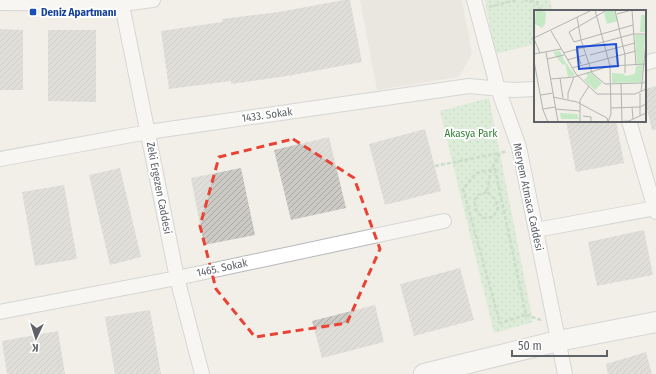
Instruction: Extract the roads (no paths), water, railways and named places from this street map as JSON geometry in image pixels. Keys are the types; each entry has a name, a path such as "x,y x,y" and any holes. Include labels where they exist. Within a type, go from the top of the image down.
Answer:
{"street":[{"path":"0,3 121,2 153,0"},
{"name":"Meryem Atmaca Caddesi","path":"474,0 498,89 519,147 565,374"},
{"name":"Zeki Ergezen Caddesi","path":"121,2 177,278 202,374"},
{"path":"646,63 656,60"},
{"name":"1433. Sokak","path":"0,159 148,132 469,86 498,89 534,89"},
{"path":"536,230 656,209 629,122"},
{"name":"1465. Sokak","path":"0,312 177,278 444,221"},
{"path":"424,374 558,341 656,322"}],"place":[{"name":"Deniz Apartmanı","path":"33,12"}],"park label":[{"name":"Akasya Park","path":"471,133"}]}
